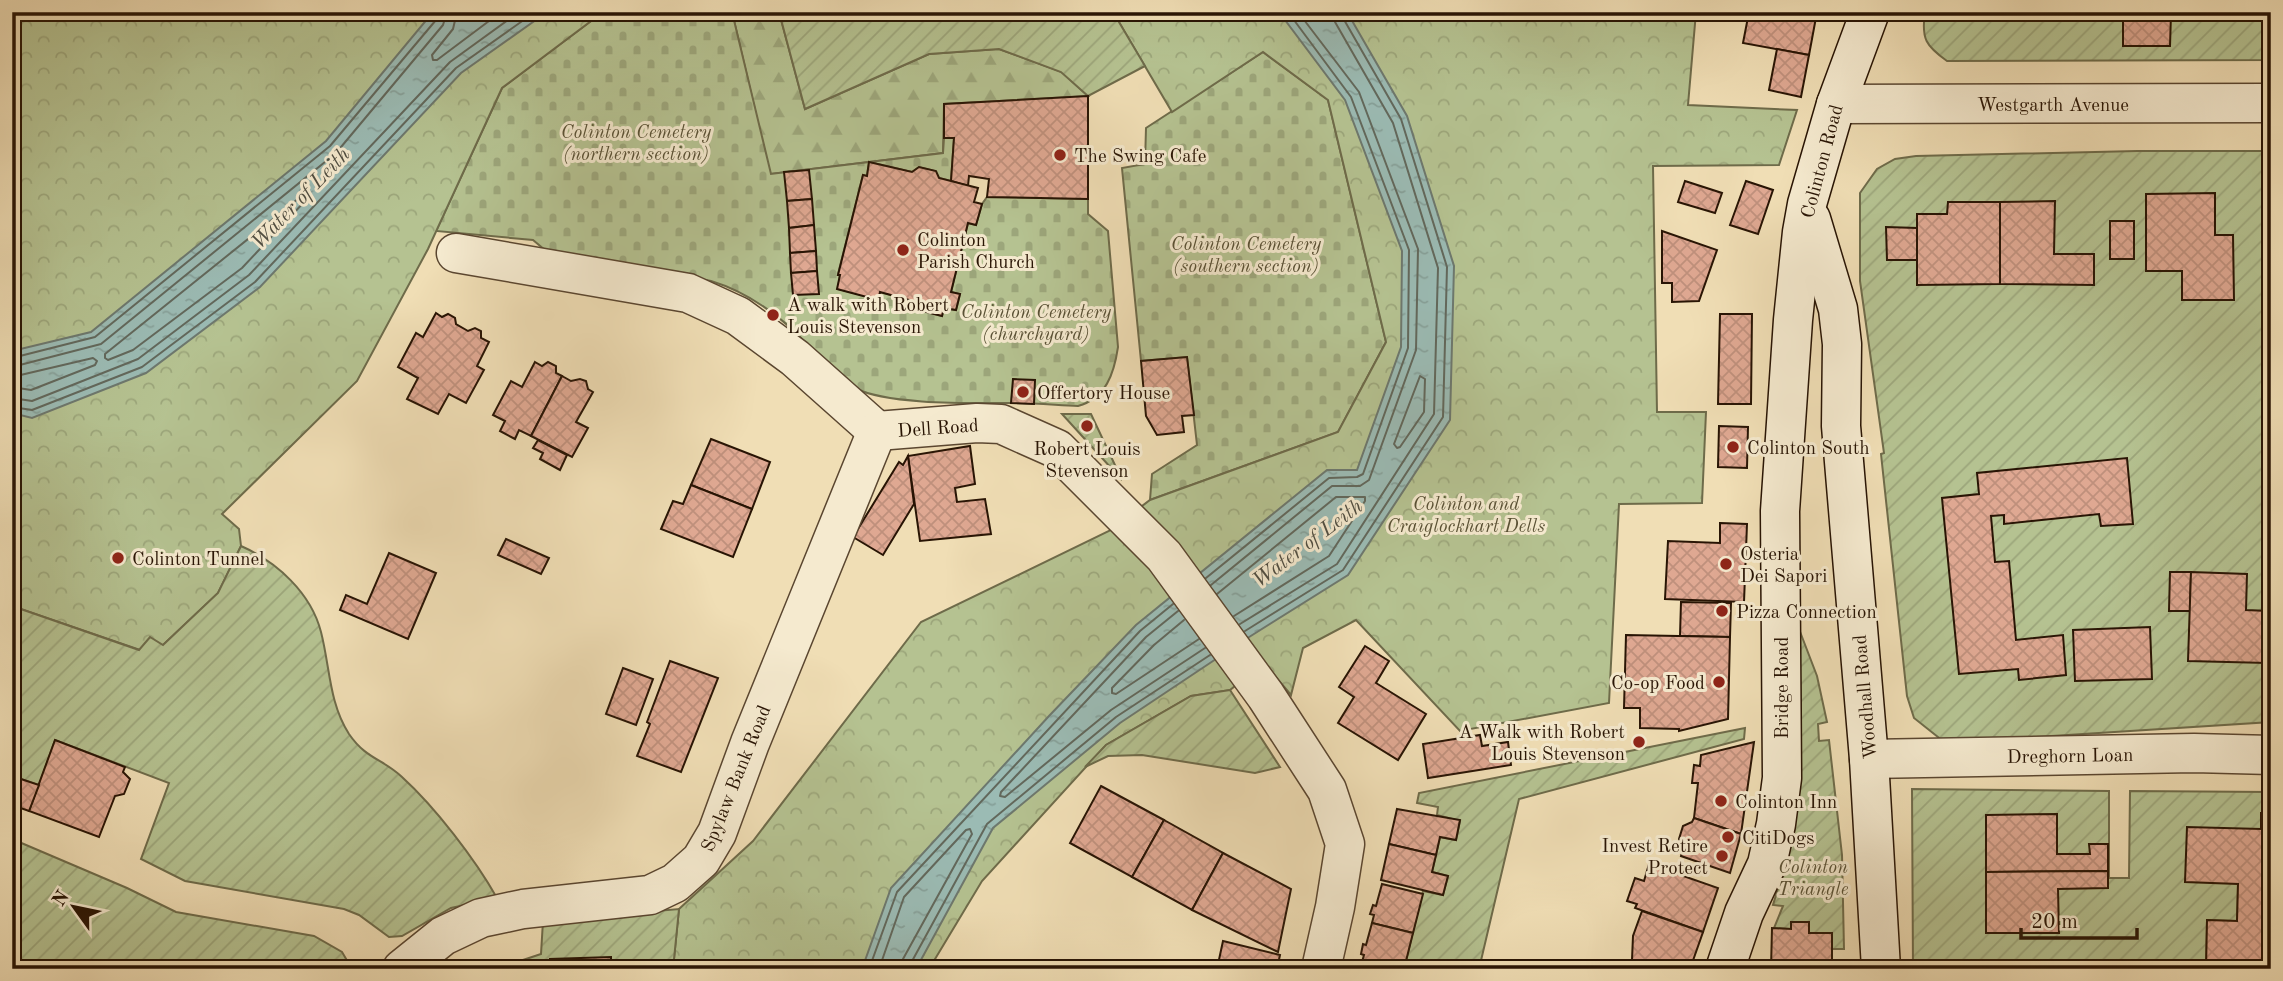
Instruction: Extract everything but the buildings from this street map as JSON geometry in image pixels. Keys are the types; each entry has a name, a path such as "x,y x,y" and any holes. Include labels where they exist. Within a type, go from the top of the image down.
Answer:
{"street":[{"name":"Colinton Road","path":"1788,398 1793,320 1807,204 1836,104 1870,12"},
{"name":"Westgarth Avenue","path":"1836,104 2271,103"},
{"name":"Woodhall Road","path":"1807,204 1838,309 1842,344 1841,426 1869,759 1881,969"},
{"name":"Dell Road","path":"456,253 688,293 738,316 795,358 877,431 977,423 1001,424 1057,449 1164,556 1266,696 1327,790 1345,844 1335,908 1321,969"},
{"path":"1788,398 1825,406 1841,426"},
{"name":"Bridge Road","path":"1725,969 1744,913 1767,864 1782,778 1780,511 1788,398"},
{"name":"Spylaw Bank Road","path":"402,969 443,936 481,918 509,911 650,895 675,883 701,860 717,833 755,730 877,431"},
{"name":"Dreghorn Loan","path":"1869,759 2271,754"}],"green space":[{"path":"12,12 603,12 502,88 428,249 357,381 222,514 239,529 241,546 218,593 163,645 140,650 12,606"},
{"path":"603,12 732,12 771,174 869,162 867,176 863,175 838,274 838,289 878,299 880,292 909,300 908,307 942,316 944,308 956,310 960,294 951,292 968,223 976,225 987,197 1088,199 1088,214 1108,231 1118,347 1111,375 1102,391 1078,406 930,402 869,394 839,376 775,315 755,301 722,285 545,250 533,240 436,231 502,88"},
{"path":"732,12 779,12 805,109 929,54 999,49 1062,72 1088,96 944,104 943,153 770,174"},
{"path":"779,12 1113,12 1145,66 1088,96 1061,72 999,49 929,54 805,109"},
{"name":"Colinton and Craiglockhart Dells","path":"1113,12 1696,12 1688,105 1797,110 1779,165 1653,166 1657,412 1706,412 1702,503 1619,504 1609,703 1460,731 1356,620 1303,648 1291,695 1264,663 1230,690 1191,696 1106,745 982,881 929,969 673,969 679,909 753,841 921,622 1109,531 1150,500 1338,432 1386,342 1328,100 1263,52 1172,112"},
{"path":"1925,12 2271,12 2271,60 1947,61 1934,51 1927,41 1924,29"},
{"name":"Colinton Cemetery (southern section)","path":"1263,52 1328,100 1386,342 1338,432 1150,500 1152,474 1197,445 1187,357 1141,361 1122,168 1145,164 1146,128"},
{"path":"944,138 954,138 951,181 939,178 935,171 919,167 912,172 869,162 943,153"},
{"path":"2271,151 2271,722 1943,741 1914,718 1907,696 1881,454 1884,453 1860,281 1860,193 1877,169 1895,159 1916,156"},
{"path":"1062,414 1091,414 1122,480"},
{"path":"241,546 267,561 291,580 309,604 321,632 337,710 349,734 362,749 395,771 428,803 466,850 497,898 451,908 402,936 389,937 359,915 344,909 185,881 141,859 169,783 55,740 39,785 12,776 12,606 139,650 150,637 163,645 218,593"},
{"name":"Colinton Triangle","path":"1799,629 1817,676 1827,722 1818,724 1819,741 1829,740 1842,855 1844,949 1832,949 1832,933 1809,933 1809,922 1791,922 1791,929 1774,928 1783,906 1773,905 1794,835 1801,719"},
{"path":"1230,690 1280,767 1255,773 1142,755 1108,756 1085,767 1106,745 1191,696"},
{"path":"1745,728 1744,739 1519,799 1479,969 1404,969 1423,891 1443,895 1448,876 1432,872 1440,837 1456,840 1460,821 1437,815 1438,807 1417,803 1419,793"},
{"path":"1912,789 2109,791 2109,878 2129,878 2130,791 2271,792 2271,814 2261,814 2261,829 2238,884 2237,921 2207,920 2206,969 1913,969"},
{"path":"12,839 176,912 314,936 342,952 352,969 196,969 189,964 185,969 12,969 12,916 20,901 12,896"},
{"path":"679,909 673,969 504,969 541,954 543,921"}],"water":[{"name":"Water of Leith","path":"433,12 547,12 461,73 260,287 146,373 32,418 12,413 12,351 91,332 326,141"},
{"name":"Water of Leith","path":"1279,12 1347,12 1407,116 1454,266 1450,420 1348,575 1120,723 993,828 916,969 862,969 891,888 1136,625 1327,470 1357,470 1401,347 1402,251 1345,100"}],"place":[{"name":"The Swing Cafe","path":"1060,155"},
{"name":"Colinton Parish Church","path":"903,250"},
{"name":"A walk with Robert Louis Stevenson","path":"773,315"},
{"name":"Offertory House","path":"1023,392"},
{"name":"Robert Louis Stevenson","path":"1087,426"},
{"name":"Colinton South","path":"1733,447"},
{"name":"Colinton Tunnel","path":"118,558"},
{"name":"Osteria Dei Sapori","path":"1726,564"},
{"name":"Pizza Connection","path":"1722,611"},
{"name":"Co-op Food","path":"1719,682"},
{"name":"A Walk with Robert Louis Stevenson","path":"1639,742"},
{"name":"Colinton Inn","path":"1721,801"},
{"name":"CitiDogs","path":"1728,837"},
{"name":"Invest Retire Protect","path":"1722,856"}],"park label":[{"name":"Colinton Cemetery (northern section)","path":"636,142"},
{"name":"Colinton Cemetery (churchyard)","path":"1036,322"}]}
